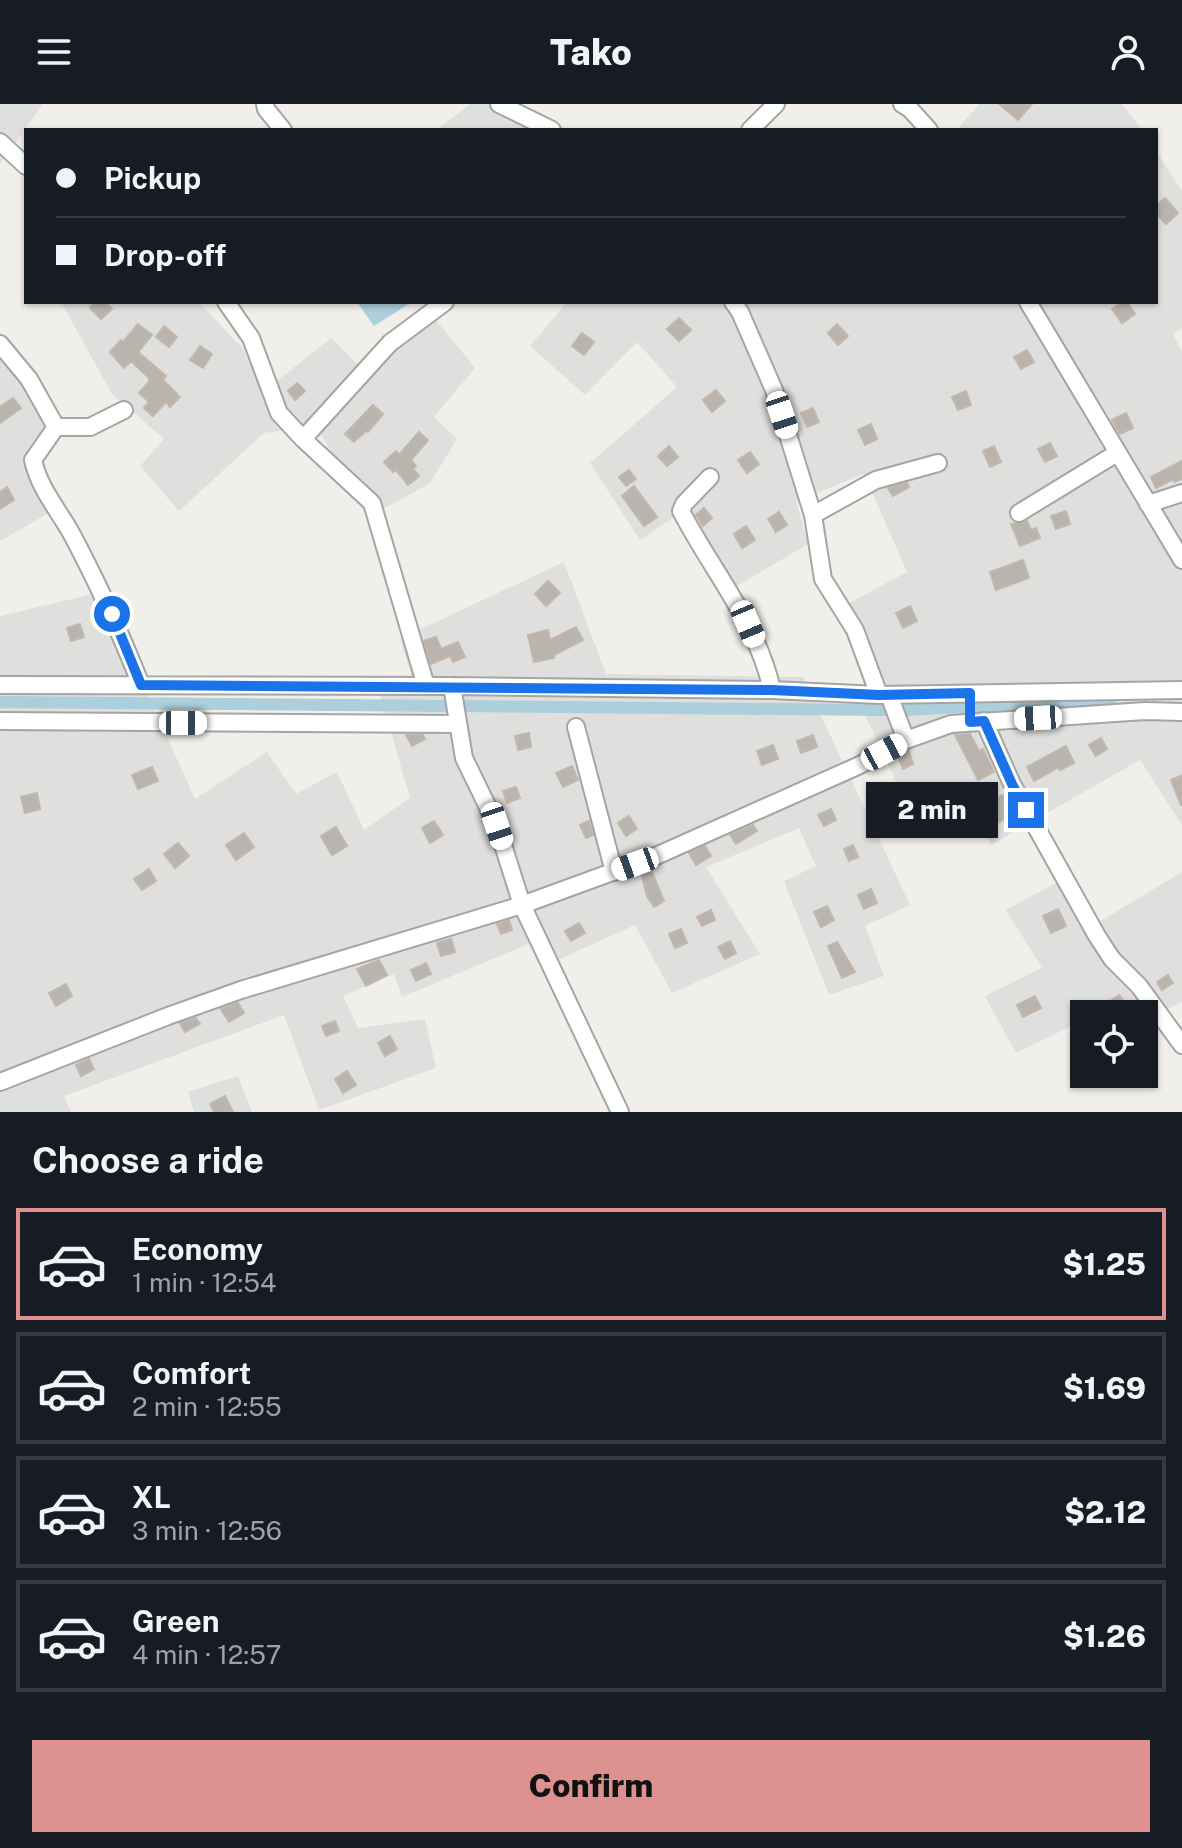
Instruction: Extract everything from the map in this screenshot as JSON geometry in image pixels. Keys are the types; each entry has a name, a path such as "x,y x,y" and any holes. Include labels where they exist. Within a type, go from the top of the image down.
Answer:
{"street":[{"path":"265,104 281,128"},
{"path":"499,104 548,128"},
{"path":"752,128 776,104"},
{"path":"902,104 927,128"},
{"path":"0,142 24,164"},
{"path":"227,304 251,338 279,413 372,503 426,686"},
{"path":"303,439 390,343 442,304"},
{"path":"734,304 774,390 813,515 823,579 855,630 906,740"},
{"path":"1031,304 1182,560"},
{"path":"0,344 29,379 56,427"},
{"path":"56,427 90,427 124,410"},
{"path":"56,427 33,460 37,478 69,530 112,614 141,685"},
{"path":"1019,513 1117,453"},
{"path":"813,515 876,480 938,463"},
{"path":"710,477 681,511 748,624 768,669 772,690"},
{"path":"1148,504 1182,493"},
{"path":"0,685 452,686 772,690 884,695 1182,690"},
{"path":"452,686 464,758 497,826 522,905 620,1112"},
{"path":"970,693 977,722 1097,936 1182,1045"},
{"path":"0,1082 241,990 522,905 614,872 860,765 906,740 951,724 1145,711 1182,712"},
{"path":"0,721 458,724"},
{"path":"576,727 614,872"}],"shaded area":[{"path":"0,104 43,104 24,128 0,164"},
{"path":"470,104 504,104 547,128 440,128"},
{"path":"979,104 1122,104 1140,128 959,128"},
{"path":"1158,154 1182,191 1182,328 1173,334 1182,352 1182,825 1140,760 991,845 972,802 918,830 856,695 888,696 842,607 907,572 864,474 796,501 808,544 730,590 677,515 640,540 590,463 677,387 637,342 585,395 530,346 565,304 1158,304"},
{"path":"62,304 201,304 243,349 263,392 331,338 366,373 431,314 475,368 434,417 457,439 430,483 369,517 316,426 264,433 179,511 140,466 164,439 112,394"},
{"path":"0,349 48,422 27,450 59,507 0,541"},
{"path":"564,562 606,674 803,677 910,905 865,926 884,976 829,995 784,881 816,866 799,828 706,867 760,954 672,993 635,925 551,963 538,940 402,997 394,974 343,996 358,1028 425,1019 436,1068 319,1110 284,1015 64,1096 71,1112 0,1112 0,616 102,592 195,799 267,752 296,794 337,772 364,830 410,798 375,677 412,678 400,639"},
{"path":"1182,872 1182,1002 1158,1014 1158,1000 1070,1000 1070,1027 1016,1053 985,996 1042,968 1006,910 1067,877 1096,924"},
{"path":"238,1076 252,1112 194,1112 188,1092"}],"water":[{"path":"358,304 409,304 374,326"}],"building":[{"path":"999,104 1032,104 1018,120"},
{"path":"1165,198 1178,213 1166,224 1158,215 1158,204"},
{"path":"93,304 107,304 112,309 101,319 90,308"},
{"path":"1119,304 1128,304 1135,314 1122,323 1112,309"},
{"path":"679,318 691,330 679,341 667,329"},
{"path":"138,324 152,335 138,352 166,376 163,380 180,397 170,407 166,402 153,416 144,408 149,402 139,393 149,378 131,361 124,368 110,352"},
{"path":"837,324 848,336 838,345 828,333"},
{"path":"164,326 177,337 169,347 156,337"},
{"path":"582,333 594,342 584,355 572,346"},
{"path":"200,346 212,354 203,368 190,360"},
{"path":"1027,350 1034,362 1021,369 1014,357"},
{"path":"297,383 305,391 295,400 288,391"},
{"path":"716,390 725,401 712,412 703,400"},
{"path":"966,391 971,405 958,410 952,397"},
{"path":"13,398 21,408 0,423 0,407"},
{"path":"373,405 383,414 368,432 354,442 345,434"},
{"path":"813,408 819,422 807,427 801,413"},
{"path":"1126,413 1133,428 1120,434 1112,420"},
{"path":"871,424 877,439 865,445 858,430"},
{"path":"419,432 428,440 411,460 419,476 408,485 396,470 393,472 384,462 396,451 399,455"},
{"path":"1050,443 1057,456 1045,462 1038,449"},
{"path":"669,446 678,457 667,466 658,456"},
{"path":"994,446 1001,462 990,467 983,451"},
{"path":"750,452 759,464 747,473 738,460"},
{"path":"1182,461 1182,479 1174,482 1173,479 1156,488 1151,477"},
{"path":"629,470 636,479 626,486 619,477"},
{"path":"907,483 909,487 893,496 888,488"},
{"path":"634,486 657,517 644,526 622,496"},
{"path":"7,487 14,500 0,509 0,492"},
{"path":"704,508 712,518 703,526 696,515"},
{"path":"1066,511 1070,524 1056,529 1051,516"},
{"path":"779,512 787,525 776,532 768,519"},
{"path":"1027,521 1031,530 1036,528 1040,538 1020,546 1011,524"},
{"path":"746,526 755,540 742,548 734,534"},
{"path":"1023,560 1029,578 996,590 990,572"},
{"path":"548,581 560,593 546,606 535,594"},
{"path":"910,606 917,621 903,628 896,613"},
{"path":"80,624 84,637 71,641 67,628"},
{"path":"576,627 583,640 554,655 554,658 534,662 528,635 548,630 550,640"},
{"path":"436,637 441,649 458,642 465,657 453,662 450,656 431,664 424,641"},
{"path":"529,733 531,747 518,750 515,736"},
{"path":"970,734 979,751 983,749 994,772 978,780 955,735"},
{"path":"406,735 423,735 425,739 412,746"},
{"path":"813,735 817,747 801,753 797,741"},
{"path":"1101,738 1107,749 1096,756 1089,745"},
{"path":"773,745 778,759 762,765 757,751"},
{"path":"1066,746 1074,763 1060,770 1059,767 1034,781 1027,767"},
{"path":"909,751 913,764 903,769 898,757"},
{"path":"572,766 578,780 563,787 556,773"},
{"path":"152,767 158,781 138,789 132,775"},
{"path":"1182,775 1182,805 1181,805 1171,780"},
{"path":"516,787 520,798 507,803 503,791"},
{"path":"37,793 40,809 25,813 21,797"},
{"path":"1005,794 1013,815 999,822 990,800"},
{"path":"831,809 836,820 824,826 818,815"},
{"path":"629,816 637,829 626,836 618,823"},
{"path":"434,821 443,835 430,843 422,828"},
{"path":"589,821 593,835 586,838 580,825"},
{"path":"753,825 757,831 736,844 730,835"},
{"path":"336,827 347,846 332,855 321,836"},
{"path":"244,833 254,847 236,860 226,845"},
{"path":"178,843 189,856 175,868 164,854"},
{"path":"853,845 858,857 849,861 844,849"},
{"path":"705,846 711,856 696,865 689,853"},
{"path":"149,869 156,881 142,890 134,879"},
{"path":"651,870 664,901 654,907 647,896 641,873"},
{"path":"871,889 877,903 864,909 858,895"},
{"path":"827,906 834,920 821,927 814,912"},
{"path":"1058,909 1066,926 1051,933 1043,916"},
{"path":"711,910 715,920 702,926 697,917"},
{"path":"509,920 512,930 501,934 497,924"},
{"path":"579,923 585,933 571,941 565,931"},
{"path":"681,929 687,943 675,948 669,934"},
{"path":"451,939 455,952 441,956 437,943"},
{"path":"730,941 736,953 725,959 718,947"},
{"path":"837,942 855,972 842,978 828,946"},
{"path":"379,960 387,975 366,986 357,969"},
{"path":"426,963 431,974 416,981 411,970"},
{"path":"1168,975 1173,983 1162,990 1157,982"},
{"path":"66,984 72,996 56,1006 49,993"},
{"path":"1035,996 1041,1008 1023,1017 1017,1005"},
{"path":"238,1003 244,1013 229,1022 221,1009"},
{"path":"196,1018 200,1024 185,1032 180,1023"},
{"path":"335,1021 339,1031 326,1036 322,1026"},
{"path":"390,1036 397,1049 385,1056 378,1043"},
{"path":"89,1059 94,1069 81,1076 76,1065"},
{"path":"347,1071 356,1085 343,1093 335,1079"},
{"path":"225,1096 233,1112 214,1112 210,1104"}],"waterway":[{"path":"0,702 887,710"},
{"path":"979,708 1112,706"},
{"path":"905,710 963,707"}],"route":[{"path":"112,614 141,685 772,690 879,695 970,693 970,722 984,721 1026,810"}]}
